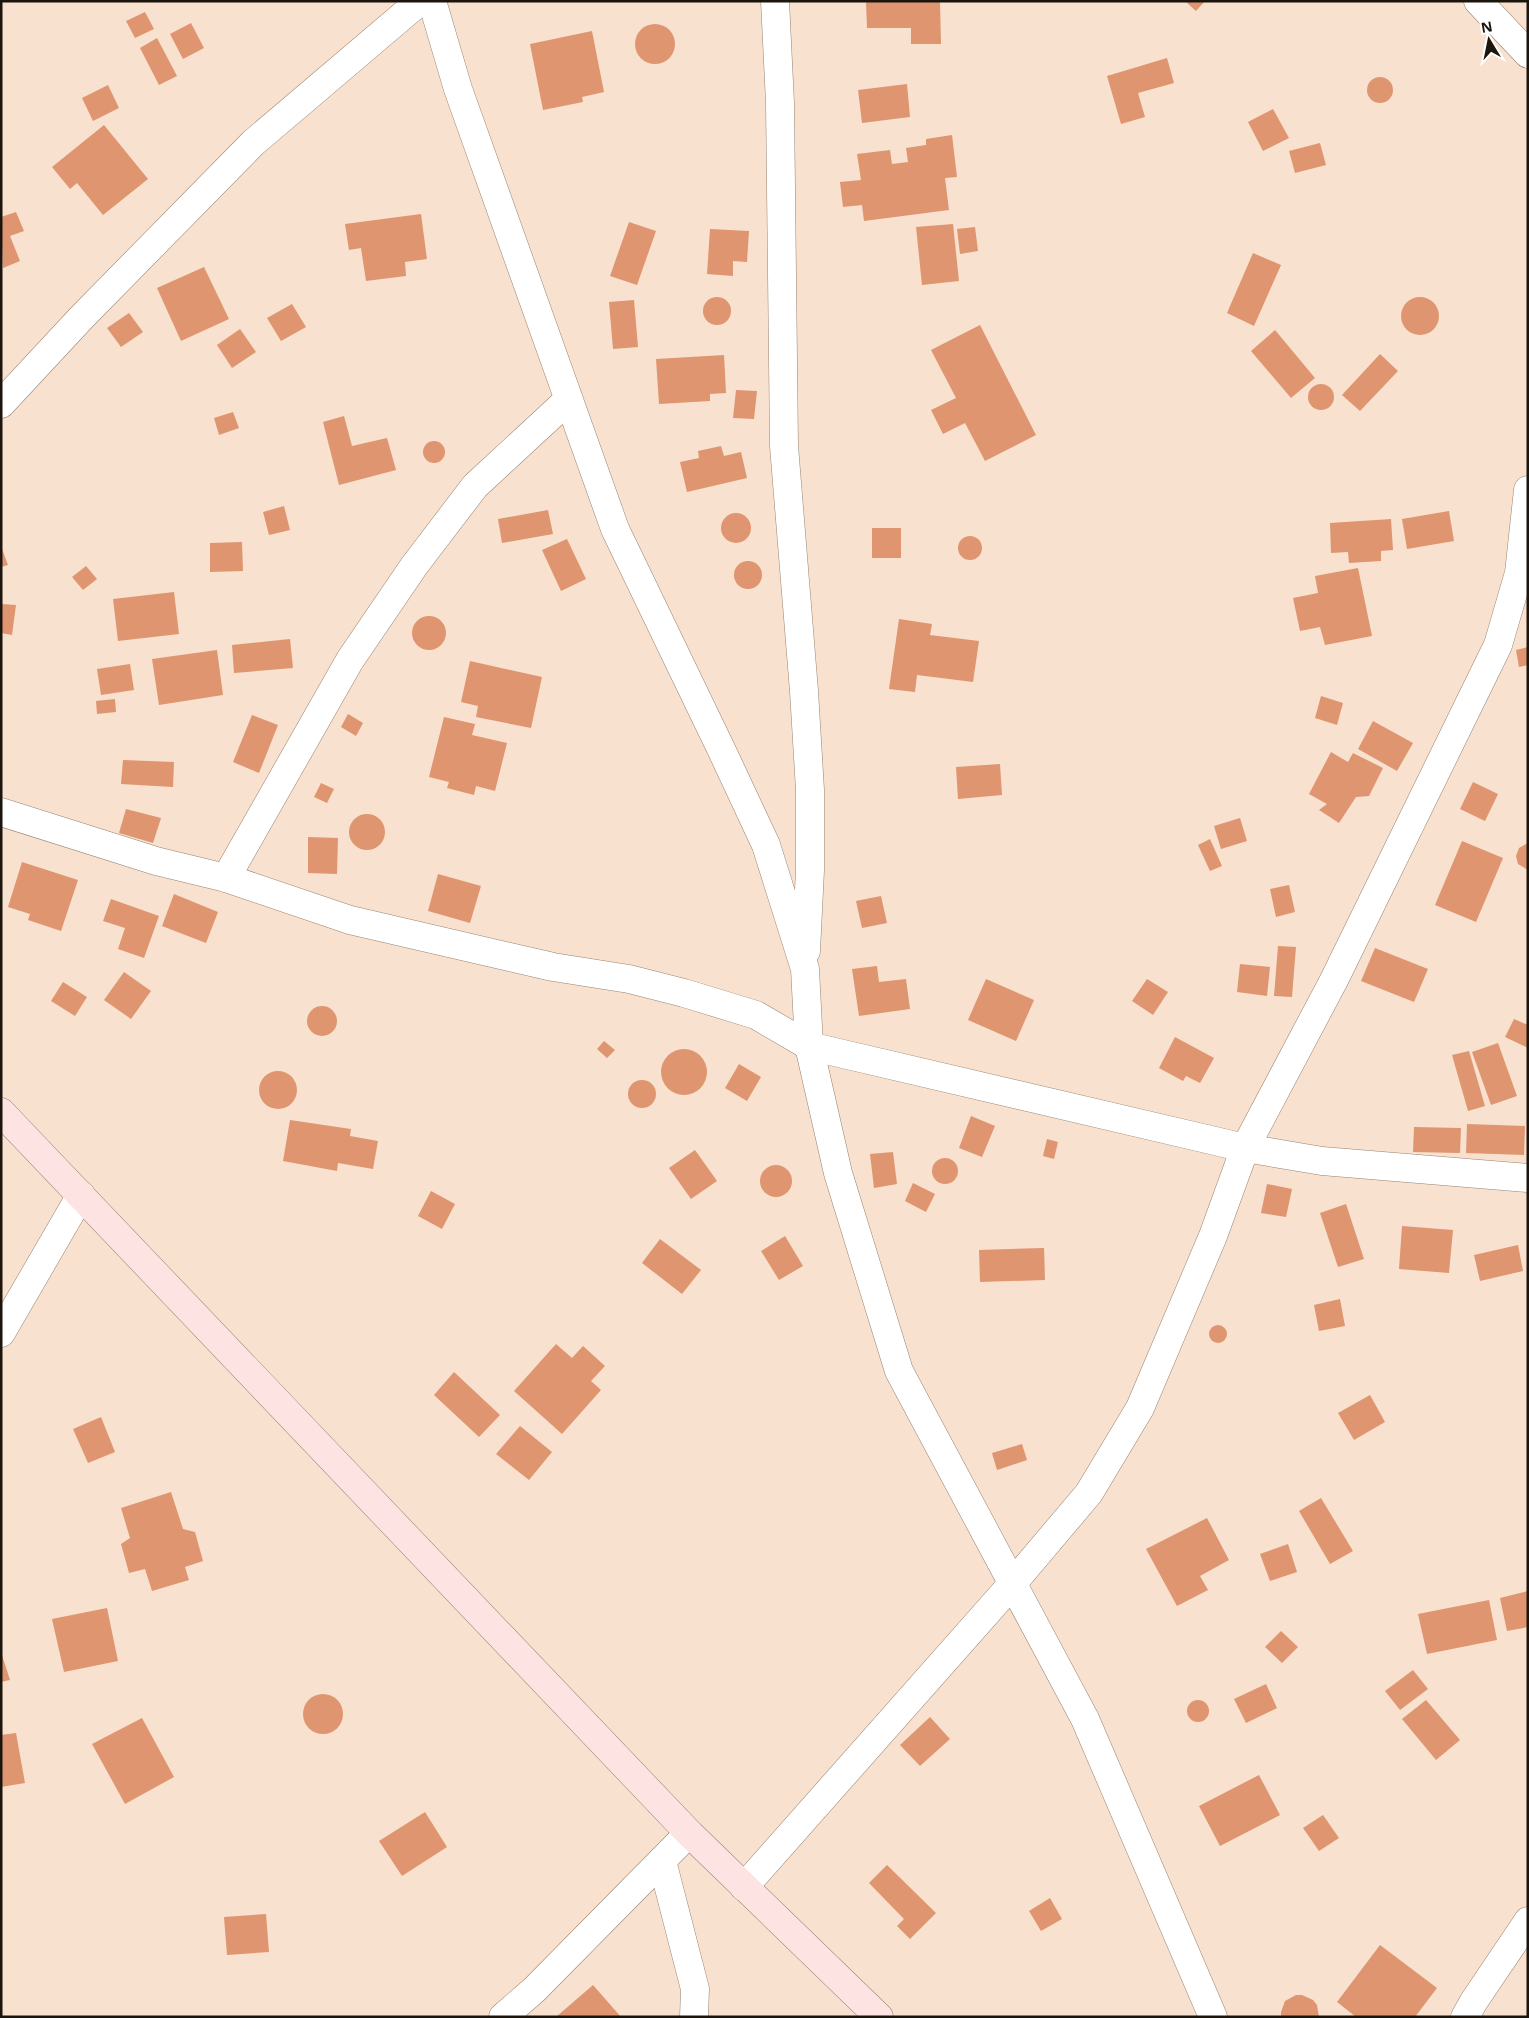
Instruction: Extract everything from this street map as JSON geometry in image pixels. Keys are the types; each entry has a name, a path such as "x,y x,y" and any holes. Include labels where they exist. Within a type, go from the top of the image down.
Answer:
{"street":[{"path":"1,404 81,318 253,143 420,1"},
{"path":"432,1 458,90 615,529 766,845 805,970"},
{"path":"775,1 780,103 784,446 810,790 810,870 805,970 809,1046 838,1173 898,1371 1085,1718 1213,2017"},
{"path":"1478,1 1528,54"},
{"path":"226,878 350,660 414,566 475,486 568,400"},
{"path":"744,1887 1090,1494 1140,1408 1213,1236 1245,1148 1334,980 1498,645 1520,573 1528,490"},
{"path":"1,812 156,861 226,878 350,920 553,967 629,978 684,993 756,1015 809,1046 1245,1148 1322,1161 1528,1178"},
{"path":"1,1112 689,1833 879,2017"},
{"path":"1,1333 81,1195"},
{"path":"503,2017 534,1990 689,1833"},
{"path":"662,1860 695,1989 694,2017"},
{"path":"1465,2017 1528,1921"}],"building":[{"path":"866,1 940,1 941,44 911,44 911,28 867,28"},
{"path":"1185,1 1205,1 1196,11"},
{"path":"145,12 154,29 135,38 126,21"},
{"path":"191,23 204,48 183,59 170,34"},
{"path":"655,24 669,30 675,44 669,58 655,64 641,58 635,44 641,30"},
{"path":"592,31 604,92 582,97 583,102 543,110 530,44"},
{"path":"157,38 177,76 159,85 140,48"},
{"path":"1167,58 1174,83 1138,93 1145,117 1121,124 1107,76"},
{"path":"1380,77 1389,81 1393,90 1389,99 1380,103 1371,99 1367,90 1371,81"},
{"path":"907,84 910,117 862,123 858,90"},
{"path":"108,85 119,108 93,121 82,98"},
{"path":"1273,109 1289,138 1263,151 1248,122"},
{"path":"104,125 148,179 103,215 77,183 70,189 52,167"},
{"path":"952,135 957,177 945,178 949,210 864,221 862,205 843,207 840,182 861,180 857,154 890,150 892,164 908,162 906,148 926,145 926,139"},
{"path":"1320,143 1326,165 1295,173 1289,151"},
{"path":"16,212 24,231 10,236 20,261 3,268 1,217"},
{"path":"421,214 427,259 405,262 406,276 366,281 361,248 349,250 345,224"},
{"path":"629,222 656,231 637,285 610,276"},
{"path":"953,224 959,281 922,285 916,227"},
{"path":"975,227 978,251 960,254 957,229"},
{"path":"710,229 749,231 747,262 733,261 733,276 707,274"},
{"path":"1253,253 1281,265 1254,326 1227,313"},
{"path":"204,267 229,319 181,341 157,288"},
{"path":"717,297 727,301 731,311 727,321 717,325 707,321 703,311 707,301"},
{"path":"1420,297 1427,298 1433,303 1438,309 1438,323 1433,329 1427,334 1420,335 1413,334 1407,329 1402,323 1401,316 1402,309 1407,303 1413,298"},
{"path":"634,300 638,347 613,349 609,302"},
{"path":"292,304 306,327 281,341 267,318"},
{"path":"129,313 143,332 121,347 107,328"},
{"path":"980,325 1036,435 985,461 965,423 943,434 931,410 956,398 931,350"},
{"path":"240,329 256,352 232,368 217,345"},
{"path":"1275,330 1315,378 1291,398 1251,351"},
{"path":"1380,354 1398,371 1360,411 1342,395"},
{"path":"724,355 726,393 710,394 710,401 659,404 656,359"},
{"path":"1321,384 1330,388 1334,397 1330,406 1321,410 1312,406 1308,397 1312,388"},
{"path":"736,390 757,391 754,419 733,418"},
{"path":"233,412 239,428 219,435 214,418"},
{"path":"344,416 352,446 387,438 396,470 339,485 323,422"},
{"path":"434,441 444,448 445,452 438,462 434,463 424,456 423,452 430,442"},
{"path":"721,446 724,456 741,452 747,478 687,492 680,462 699,458 698,451"},
{"path":"284,506 290,530 269,535 263,512"},
{"path":"548,510 553,534 502,543 498,519"},
{"path":"1449,511 1454,541 1407,549 1402,519"},
{"path":"736,513 747,517 751,528 747,539 736,543 725,539 721,528 725,517"},
{"path":"1391,519 1393,550 1381,551 1381,561 1349,563 1348,552 1331,553 1330,523"},
{"path":"872,528 901,528 901,558 872,558"},
{"path":"970,536 979,539 982,548 979,557 970,560 961,557 958,548 961,539"},
{"path":"567,539 586,579 561,591 542,550"},
{"path":"242,542 243,571 210,572 210,543"},
{"path":"1,546 8,565 1,567"},
{"path":"748,561 758,565 762,575 758,585 748,589 738,585 734,575 738,565"},
{"path":"86,566 97,579 83,590 72,577"},
{"path":"1358,568 1372,636 1325,645 1320,627 1300,631 1293,598 1318,593 1315,576"},
{"path":"174,592 179,634 118,641 113,599"},
{"path":"1,604 16,605 12,635 1,633"},
{"path":"429,616 441,621 446,633 441,645 429,650 417,645 412,633 417,621"},
{"path":"899,619 932,624 930,635 979,641 973,682 917,675 915,692 889,689"},
{"path":"290,639 293,668 234,673 232,645"},
{"path":"1528,647 1528,665 1519,667 1516,650"},
{"path":"217,650 223,695 159,705 152,659"},
{"path":"470,661 542,677 531,728 476,717 478,706 461,702"},
{"path":"130,664 134,690 101,695 97,669"},
{"path":"1321,696 1343,703 1337,725 1315,718"},
{"path":"115,699 116,712 97,714 96,701"},
{"path":"348,714 363,723 356,736 341,727"},
{"path":"252,715 278,725 259,773 233,762"},
{"path":"444,717 475,724 472,735 507,743 495,791 476,786 474,795 447,788 449,782 429,777"},
{"path":"1373,721 1413,743 1397,771 1358,749"},
{"path":"1331,752 1348,762 1353,753 1383,768 1369,796 1356,797 1339,823 1319,810 1327,804 1309,794"},
{"path":"123,760 174,762 173,787 121,784"},
{"path":"1000,764 1002,795 958,799 956,767"},
{"path":"1473,782 1498,794 1485,821 1460,809"},
{"path":"321,783 334,789 327,803 314,797"},
{"path":"126,809 161,818 153,843 119,833"},
{"path":"367,814 379,820 385,832 379,844 367,850 355,844 349,832 355,820"},
{"path":"1240,818 1247,841 1221,849 1214,826"},
{"path":"308,837 338,838 337,874 308,873"},
{"path":"1210,839 1222,866 1210,871 1198,845"},
{"path":"1462,841 1503,858 1476,922 1435,905"},
{"path":"1528,843 1528,870 1518,864 1516,856 1519,848"},
{"path":"22,862 78,880 61,931 28,920 30,914 8,907"},
{"path":"438,874 481,886 470,923 428,911"},
{"path":"1289,885 1295,912 1276,917 1270,889"},
{"path":"174,894 218,912 206,943 162,926"},
{"path":"881,896 887,923 862,928 856,901"},
{"path":"111,899 159,916 144,958 118,949 125,928 103,921"},
{"path":"1278,946 1296,947 1292,997 1274,996"},
{"path":"1375,948 1428,969 1414,1002 1361,981"},
{"path":"1240,964 1270,967 1267,996 1237,992"},
{"path":"877,966 879,982 906,979 910,1009 859,1016 852,969"},
{"path":"124,972 151,991 131,1019 104,1000"},
{"path":"986,979 1034,1000 1016,1041 968,1020"},
{"path":"1147,979 1168,992 1153,1015 1132,1001"},
{"path":"63,982 87,997 75,1016 51,1001"},
{"path":"322,1006 333,1010 337,1021 333,1032 322,1036 311,1032 307,1021 311,1010"},
{"path":"1514,1019 1528,1025 1528,1048 1505,1037"},
{"path":"1175,1037 1214,1058 1200,1083 1186,1076 1183,1081 1159,1068"},
{"path":"604,1041 615,1050 607,1058 597,1049"},
{"path":"1498,1043 1517,1096 1491,1105 1472,1052"},
{"path":"679,1049 689,1049 701,1055 706,1063 706,1081 701,1089 693,1094 679,1095 671,1092 664,1085 661,1077 661,1067 664,1059 671,1052"},
{"path":"1469,1051 1485,1106 1468,1111 1452,1055"},
{"path":"739,1064 761,1077 747,1101 725,1088"},
{"path":"278,1071 285,1072 291,1077 296,1083 296,1097 291,1103 285,1108 278,1109 271,1108 265,1103 260,1097 259,1090 260,1083 265,1077 271,1072"},
{"path":"642,1080 652,1084 656,1094 652,1104 642,1108 632,1104 628,1094 632,1084"},
{"path":"971,1116 995,1126 982,1157 959,1148"},
{"path":"290,1120 351,1129 350,1136 378,1141 373,1169 338,1163 337,1171 283,1161"},
{"path":"1467,1124 1525,1126 1524,1155 1466,1153"},
{"path":"1414,1127 1461,1128 1460,1153 1413,1152"},
{"path":"1047,1139 1058,1142 1054,1159 1043,1156"},
{"path":"695,1150 717,1181 691,1199 669,1168"},
{"path":"893,1152 897,1184 874,1188 870,1154"},
{"path":"945,1158 954,1162 958,1171 954,1180 945,1184 936,1180 932,1171 936,1162"},
{"path":"776,1165 787,1170 792,1181 787,1192 776,1197 765,1192 760,1181 765,1170"},
{"path":"913,1183 935,1194 926,1212 905,1201"},
{"path":"1267,1184 1292,1189 1286,1217 1261,1213"},
{"path":"431,1191 455,1204 442,1229 418,1216"},
{"path":"1346,1204 1364,1259 1338,1267 1320,1213"},
{"path":"1402,1226 1453,1230 1449,1273 1399,1269"},
{"path":"785,1236 803,1266 779,1280 761,1251"},
{"path":"660,1239 701,1270 682,1294 642,1263"},
{"path":"1518,1245 1523,1271 1480,1281 1474,1255"},
{"path":"1044,1248 1045,1280 980,1282 979,1250"},
{"path":"1340,1299 1345,1326 1319,1331 1314,1305"},
{"path":"1214,1325 1222,1325 1227,1330 1225,1341 1214,1343 1209,1338 1209,1330"},
{"path":"556,1344 572,1358 583,1346 605,1366 591,1381 601,1390 562,1434 514,1391"},
{"path":"454,1372 500,1415 479,1437 434,1395"},
{"path":"1370,1395 1385,1422 1354,1440 1338,1413"},
{"path":"101,1417 115,1452 88,1463 73,1429"},
{"path":"520,1426 552,1452 529,1480 496,1454"},
{"path":"1022,1444 1027,1460 997,1470 992,1453"},
{"path":"171,1492 183,1529 195,1532 203,1561 185,1567 189,1580 152,1591 145,1569 129,1573 121,1544 130,1538 121,1508"},
{"path":"1321,1498 1353,1551 1330,1564 1299,1511"},
{"path":"1207,1518 1229,1560 1200,1576 1208,1590 1177,1606 1146,1549"},
{"path":"1288,1544 1297,1572 1270,1581 1260,1554"},
{"path":"1528,1591 1528,1627 1507,1631 1500,1598"},
{"path":"1489,1600 1497,1640 1427,1654 1418,1614"},
{"path":"107,1608 118,1661 64,1672 52,1619"},
{"path":"1281,1631 1298,1647 1282,1663 1265,1647"},
{"path":"1,1652 10,1680 1,1682"},
{"path":"1413,1670 1428,1689 1400,1710 1385,1691"},
{"path":"1266,1684 1277,1708 1246,1723 1234,1699"},
{"path":"323,1694 337,1700 343,1714 337,1728 323,1734 309,1728 303,1714 309,1700"},
{"path":"1198,1700 1206,1703 1209,1711 1206,1719 1198,1722 1190,1719 1187,1711 1190,1703"},
{"path":"1426,1700 1460,1740 1436,1760 1402,1719"},
{"path":"930,1717 950,1739 920,1766 900,1745"},
{"path":"142,1718 174,1777 125,1804 92,1744"},
{"path":"16,1733 25,1783 1,1787 1,1735"},
{"path":"1259,1775 1280,1815 1220,1846 1199,1806"},
{"path":"425,1812 447,1847 402,1876 379,1841"},
{"path":"1323,1815 1339,1838 1319,1851 1303,1828"},
{"path":"887,1865 936,1913 910,1939 897,1926 904,1919 869,1883"},
{"path":"1050,1898 1062,1919 1041,1931 1029,1911"},
{"path":"266,1914 269,1952 227,1955 224,1917"},
{"path":"1380,1945 1437,1988 1415,2017 1356,2017 1337,2002"},
{"path":"593,1985 621,2017 556,2017"},
{"path":"1296,1995 1302,1995 1313,2000 1317,2005 1319,2017 1281,2017 1285,2001"}]}
